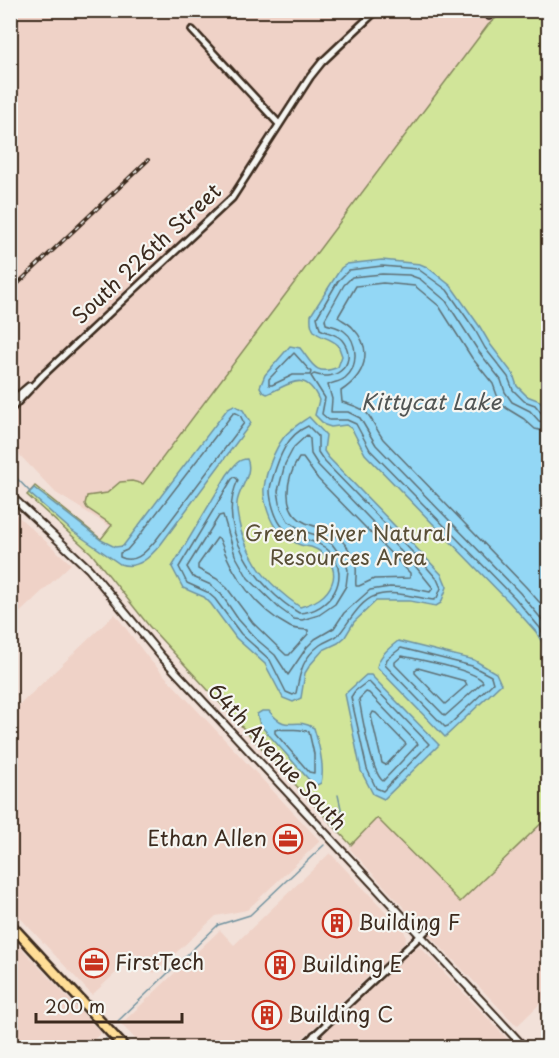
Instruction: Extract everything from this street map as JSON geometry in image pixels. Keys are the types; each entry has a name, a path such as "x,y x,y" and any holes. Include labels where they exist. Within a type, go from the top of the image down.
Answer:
{"main road":[{"path":"10,924 125,1047"}],"street":[{"name":"South 226th Street","path":"10,410 43,375 232,198 310,77 322,62 376,10"},
{"path":"483,10 489,16"},
{"path":"192,30 279,124"},
{"name":"South 226th Street","path":"10,402 43,375"},
{"name":"64th Avenue South","path":"10,495 88,569 158,653 525,1047"},
{"path":"301,1047 434,923"},
{"path":"314,1035 326,1047"},
{"name":"64th Avenue South","path":"520,1041 532,1047"}],"shaded area":[{"path":"11,11 504,11 488,25 111,527 56,493 11,446"},
{"path":"11,510 71,564 11,621"},
{"path":"115,614 149,659 320,841 247,910 216,916 154,973 136,954 92,995 11,908 11,713"},
{"path":"548,817 548,996 517,1026 350,849 351,845 377,818 460,902"},
{"path":"330,853 404,931 405,942 293,1047 143,1047 121,1024 220,930 234,945"},
{"path":"11,937 101,1033 85,1047 11,1047"},
{"path":"419,948 515,1047 309,1048 413,949"}],"green space":[{"name":"Green River Natural Resources Area","path":"504,11 548,11 548,817 460,902 377,818 351,845 149,626 91,553 27,495 35,486 101,539 112,525 87,508 85,504 87,496 107,493 120,482 132,481 143,484 488,25"}],"water":[{"name":"Kittycat Lake","path":"382,260 420,264 451,286 513,374 517,386 527,396 540,401 548,412 548,653 536,632 510,603 365,454 352,429 346,425 331,427 325,425 315,415 319,400 308,384 296,382 267,394 260,387 265,375 290,346 300,348 311,363 319,369 330,370 338,367 342,356 338,345 315,332 311,323 311,315 341,268 347,264"},
{"path":"234,405 243,410 251,423 161,544 148,558 138,564 120,564 71,530 29,493 34,488 101,540 115,547 123,546 228,408"},
{"path":"309,417 326,435 324,451 328,457 442,575 447,587 441,603 436,606 410,601 376,601 354,622 345,637 323,650 310,665 305,673 301,698 293,702 283,698 265,664 236,638 211,604 204,597 183,588 172,567 227,475 238,462 247,459 249,470 238,498 237,510 241,531 257,565 271,583 300,607 315,601 327,592 333,577 329,561 316,549 298,544 276,528 270,517 264,493 269,468 280,442 290,431"},
{"path":"398,641 474,660 496,673 501,684 445,737 377,667 382,656"},
{"path":"366,675 371,675 439,745 384,799 373,794 361,771 345,694"},
{"path":"269,711 282,722 301,723 314,728 322,763 321,783 317,785 312,783 260,725 257,714"}],"waterway":[{"path":"10,471 30,492"},
{"path":"338,795 345,826 342,828"},
{"path":"118,1021 218,925 250,915 324,845"},
{"path":"97,1048 106,1039"}],"railway":[{"path":"10,291 148,160"}],"place":[{"name":"Ethan Allen","path":"288,839"},
{"name":"Building F","path":"337,923"},
{"name":"FirstTech","path":"94,963"},
{"name":"Building E","path":"280,965"},
{"name":"Building C","path":"267,1015"}]}
